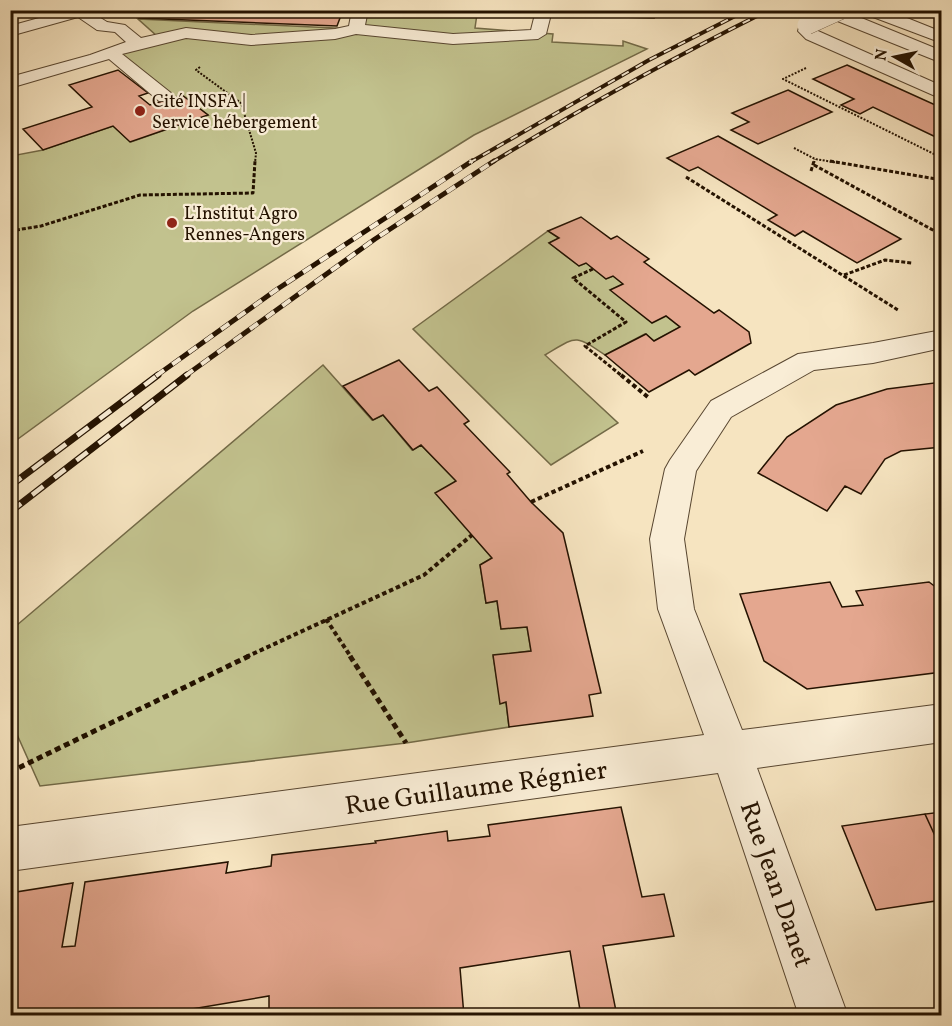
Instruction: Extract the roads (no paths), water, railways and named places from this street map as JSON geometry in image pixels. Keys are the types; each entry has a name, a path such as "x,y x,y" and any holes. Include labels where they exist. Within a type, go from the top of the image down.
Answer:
{"street":[{"path":"826,10 942,58"},
{"path":"840,10 807,25 807,31 942,93"},
{"path":"871,10 942,38"},
{"name":"Rue Jean Danet","path":"824,1016 731,753 676,609 667,540 681,469 721,409 808,361 873,353 942,339"},
{"name":"Rue Guillaume Régnier","path":"10,849 942,723"}],"lane":[{"path":"356,29 360,10"},
{"path":"10,83 96,59 110,52 138,44 186,33 251,40 335,34 356,29 453,39 538,34 544,10"},
{"path":"10,31 80,12 104,27 119,28 138,44"},
{"path":"110,52 165,97"}],"railway":[{"path":"469,163 649,60 747,10"},
{"path":"491,163 628,84 769,10"},
{"path":"156,376 276,290 472,161"},
{"path":"185,376 375,239 494,161"},
{"path":"10,486 158,375"},
{"path":"10,512 187,375"}],"place":[{"name":"Cité INSFA | Service hébergement","path":"140,111"},
{"name":"L'Institut Agro Rennes-Angers","path":"172,223"}]}
